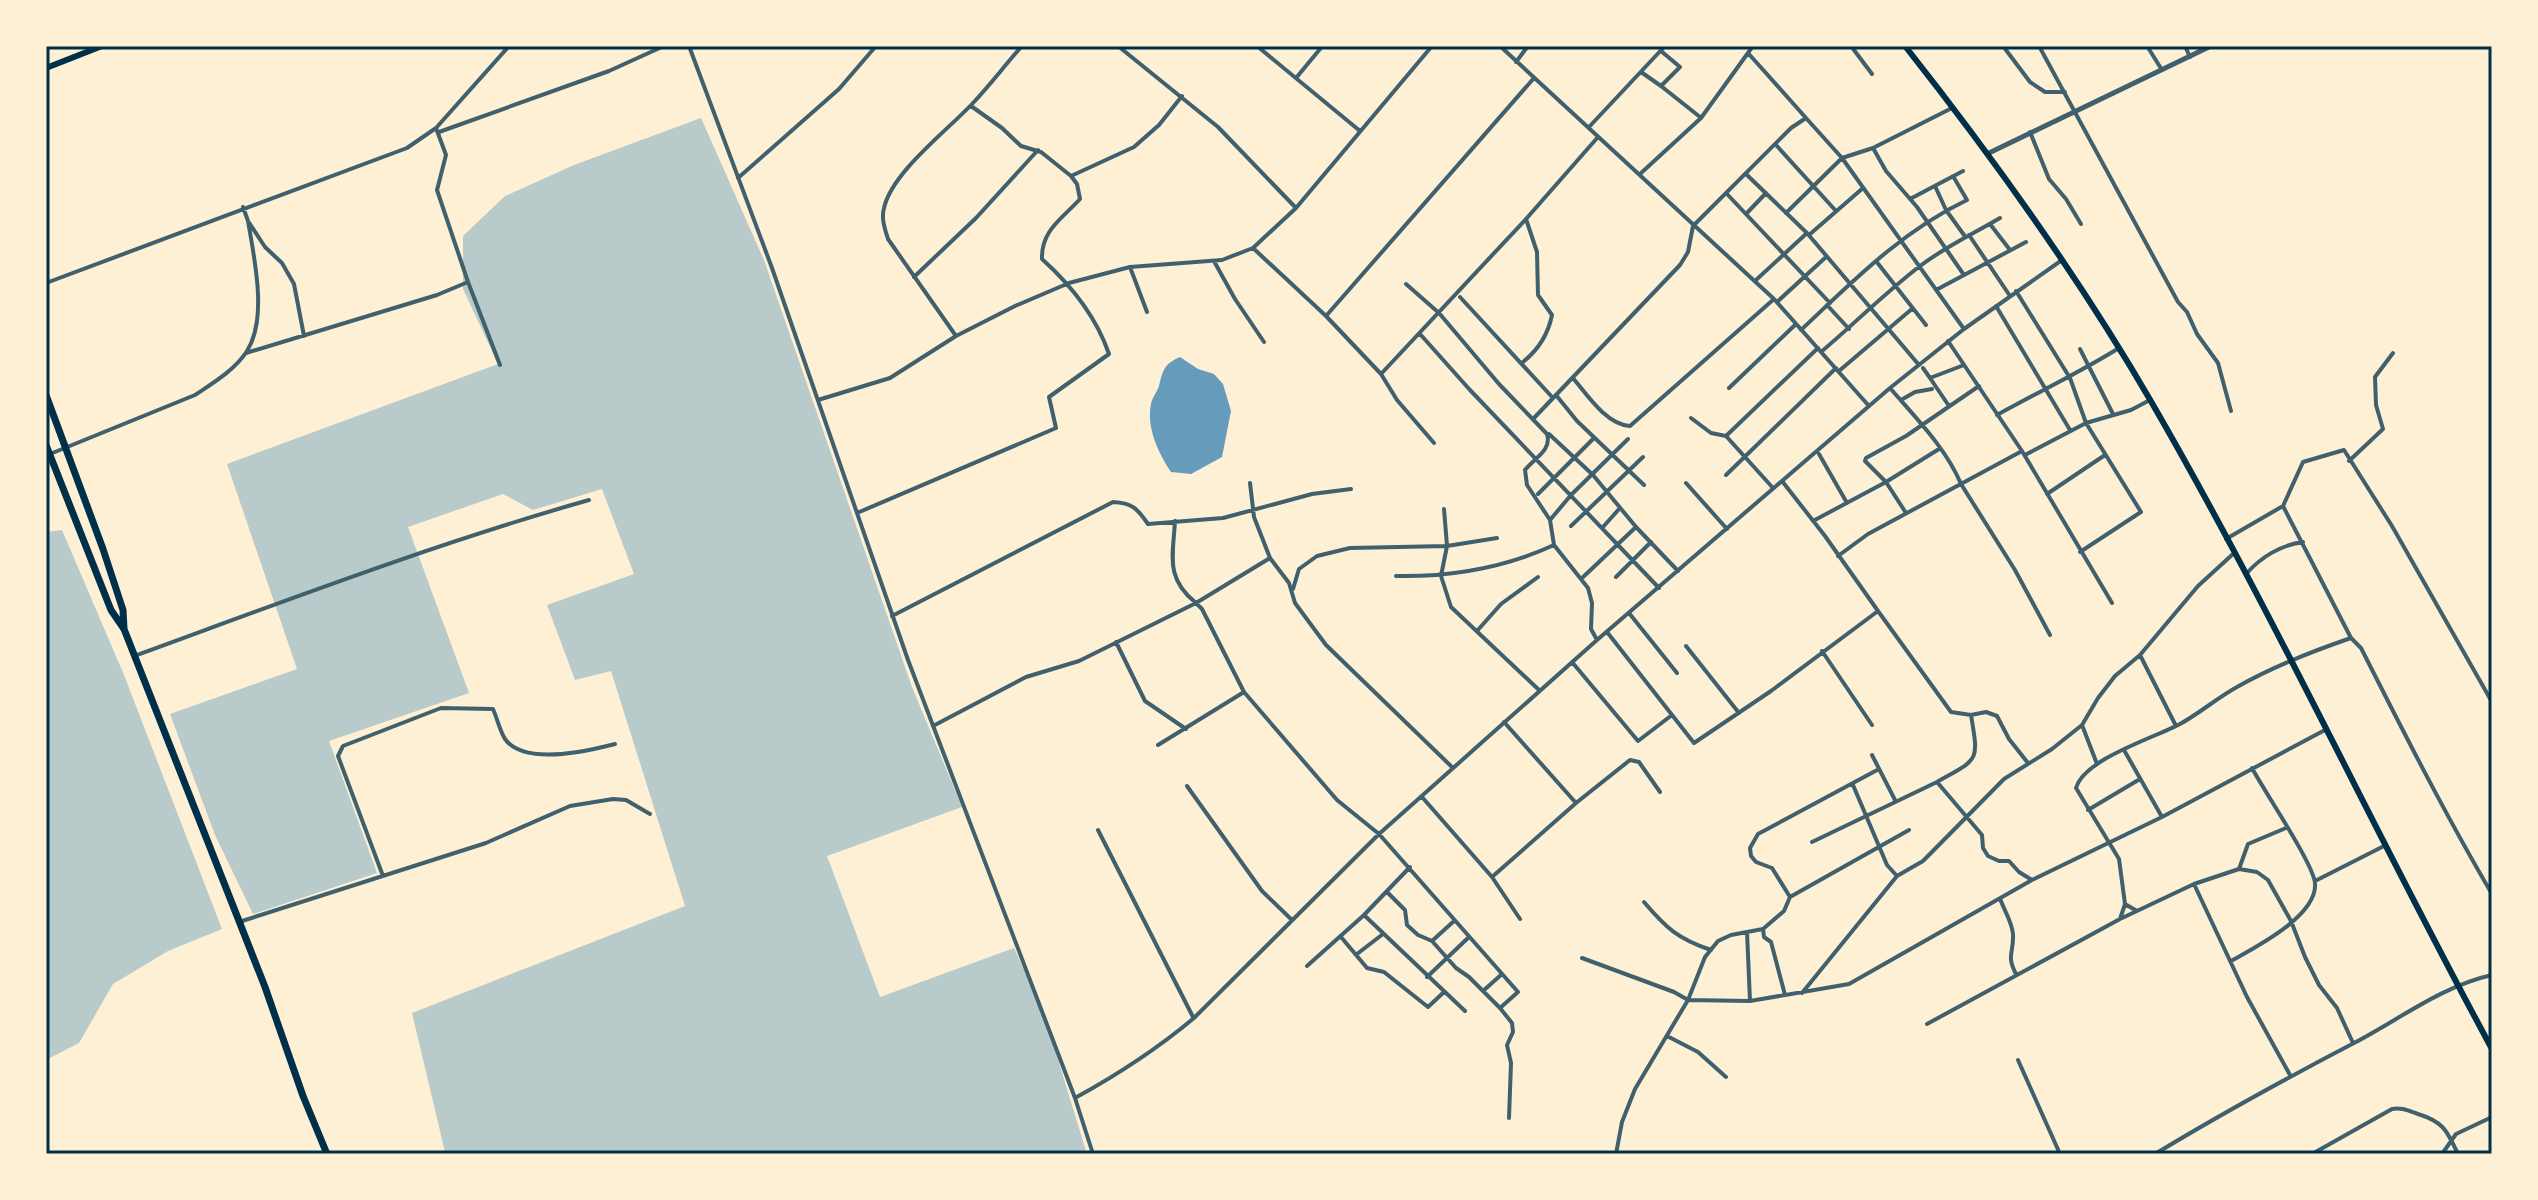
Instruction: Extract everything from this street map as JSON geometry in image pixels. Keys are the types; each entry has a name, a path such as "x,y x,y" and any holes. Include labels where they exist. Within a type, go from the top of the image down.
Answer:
{"highway":[{"path":"46,395 115,586 125,620 124,629"},
{"path":"46,445 111,610 124,629 327,1154"}],"main road":[{"path":"46,68 102,46"},
{"path":"1905,46 1989,153 2062,260 2150,400 2291,661 2492,1049"}],"street":[{"path":"437,130 509,46"},
{"path":"46,283 243,207 386,157 437,130 609,71 664,46"},
{"path":"689,46 818,400 892,616 1075,1098 1093,1154"},
{"path":"738,178 839,89 876,46"},
{"path":"956,336 888,239 883,209 901,177 939,135 971,106 1022,46"},
{"path":"1118,46 1218,127 1296,208"},
{"path":"1257,46 1361,131"},
{"path":"818,400 890,378 956,336 1069,283 1130,267 1214,262 1253,248 1296,208 1432,46"},
{"path":"1500,46 1775,300 1869,406"},
{"path":"1516,62 1528,46"},
{"path":"1640,174 1701,118 1753,46"},
{"path":"1851,46 1872,74"},
{"path":"2003,46 2030,82 2045,92 2065,92"},
{"path":"2039,46 2178,302 2218,363 2231,411"},
{"path":"2147,46 2162,70"},
{"path":"2185,46 2190,57"},
{"path":"1989,153 2211,46"},
{"path":"1589,127 1663,48 1680,67 1661,86"},
{"path":"1296,79 1320,49"},
{"path":"1748,53 1842,158 1964,329"},
{"path":"1641,72 1701,118"},
{"path":"1326,316 1534,78"},
{"path":"1071,176 1134,147 1159,125 1182,96"},
{"path":"857,513 1056,428 1049,397 1109,354 1089,312 1069,283 1042,259 1044,240 1058,220 1080,199 1077,184 1038,150 1021,146 971,106"},
{"path":"1786,213 1842,158 1873,148 1954,107"},
{"path":"1534,418 1680,265 1688,252 1693,226 1791,128 1806,118"},
{"path":"437,130 446,155 437,190 500,365"},
{"path":"2030,132 2049,179 2081,224"},
{"path":"1381,374 1598,137"},
{"path":"1776,145 1836,211"},
{"path":"1873,148 1886,171 1910,199 1964,275"},
{"path":"914,277 976,218 1038,150"},
{"path":"1910,199 1963,171"},
{"path":"1747,175 1808,234 1921,366 1949,406"},
{"path":"1801,330 1899,240 1926,221 1967,200 1953,176"},
{"path":"1935,186 1946,210 2010,296"},
{"path":"1755,281 1863,188"},
{"path":"1746,214 1766,193"},
{"path":"1727,194 1804,275 1849,329"},
{"path":"49,454 195,395 215,382 246,353 256,328 258,305 255,262 243,207"},
{"path":"1726,436 1819,350 1849,329 1919,267 1967,235 2000,218"},
{"path":"1523,362 1544,338 1552,315 1538,295 1537,252 1526,219"},
{"path":"248,221 265,247 282,263 294,284 304,336"},
{"path":"1990,224 2010,250"},
{"path":"1936,290 2026,242"},
{"path":"1253,248 1326,316 1381,374 1397,400 1434,443"},
{"path":"1573,378 1596,405 1621,425 1630,426 1826,257"},
{"path":"1075,1098 1107,1081 1165,1042 1194,1018 1379,834 1572,661 1890,388 1964,329 2062,260"},
{"path":"1875,261 1926,325"},
{"path":"1214,262 1240,309 1264,342"},
{"path":"1130,267 1147,312"},
{"path":"246,353 437,295 468,282"},
{"path":"1406,284 1439,313 1499,384 1547,434 1549,444 1525,470 1525,478 1550,520 1554,545 1588,588 1592,603 1591,629 1597,640"},
{"path":"2016,291 2070,378 2086,423 2141,512 2080,552"},
{"path":"1460,297 1594,438 1644,485"},
{"path":"1996,306 2070,430"},
{"path":"1726,475 1837,370 1913,308"},
{"path":"1729,388 1796,324"},
{"path":"1420,334 1457,377 1659,588"},
{"path":"1948,341 2023,453 2112,603"},
{"path":"1997,415 2070,378 2119,348"},
{"path":"2080,349 2113,414"},
{"path":"2348,461 2383,429 2376,405 2375,377 2393,353"},
{"path":"1930,378 1964,365"},
{"path":"1906,513 1886,482 1865,459 1979,386"},
{"path":"1890,388 1923,424 1955,470 2050,635"},
{"path":"1901,400 1915,392 1932,389"},
{"path":"1838,556 1868,534 2023,453 2086,423 2150,400"},
{"path":"1691,418 1711,433 1726,436 1773,488"},
{"path":"1547,434 1552,434 1593,475 1678,571"},
{"path":"1538,494 1594,438"},
{"path":"1550,520 1628,439"},
{"path":"1813,521 1939,449"},
{"path":"2226,539 2283,506 2289,487 2303,462 2344,450 2348,461 2392,526 2492,702"},
{"path":"1819,454 1847,503"},
{"path":"2046,494 2105,455"},
{"path":"1571,526 1643,457"},
{"path":"1782,481 1951,712 1971,715 1986,712 1997,716 2009,739 2028,763"},
{"path":"1250,483 1253,511 1270,558 1289,583 1295,603 1326,645 1453,768"},
{"path":"1686,483 1727,529"},
{"path":"892,616 1113,502 1130,503 1148,524 1213,519 1312,494 1351,489"},
{"path":"134,656 490,528 589,500"},
{"path":"2283,506 2351,638 2361,648 2437,798 2492,894"},
{"path":"1602,527 1620,508"},
{"path":"1444,509 1447,546 1441,576 1451,607 1539,690"},
{"path":"1175,521 1172,570 1188,597 1202,609 1244,692 1337,800 1379,834 1410,867 1518,992 1500,1008"},
{"path":"1581,579 1636,527"},
{"path":"1292,592 1299,569 1317,556 1350,548 1447,546 1497,538"},
{"path":"1616,577 1651,542"},
{"path":"2245,575 2257,562 2286,545 2303,542"},
{"path":"1396,576 1441,576 1506,564 1554,545"},
{"path":"1802,993 1897,876 1923,861 2004,779 2052,749 2082,725 2115,676 2140,655 2198,586 2233,554"},
{"path":"933,726 1026,677 1079,661 1196,603 1270,558"},
{"path":"1477,631 1501,604 1538,577"},
{"path":"1607,632 1694,743 1878,611"},
{"path":"1629,613 1677,673"},
{"path":"2120,919 2125,904 2119,859 2110,840 2088,810 2076,788 2077,783 2097,764 2176,726 2237,687 2291,661 2351,638"},
{"path":"1116,642 1145,701 1186,729"},
{"path":"1686,646 1739,713"},
{"path":"1822,651 1872,725"},
{"path":"2140,655 2176,726"},
{"path":"1572,661 1638,741 1672,715"},
{"path":"1158,745 1244,692"},
{"path":"383,876 338,756 343,746 441,708 454,707 493,709 506,740 520,750 532,753 583,752 615,744"},
{"path":"1812,842 1937,782 1971,762 1977,752 1971,715"},
{"path":"1504,722 1576,803"},
{"path":"2082,725 2097,764"},
{"path":"1582,958 1688,1000 1750,1001 1849,984 2032,880 2162,817 2325,730"},
{"path":"2124,750 2162,817"},
{"path":"1872,755 1895,800"},
{"path":"1492,877 1630,760 1639,762 1660,792"},
{"path":"2231,961 2280,933 2307,906 2315,881 2252,768"},
{"path":"1790,897 1772,868 1756,862 1751,856 1750,848 1758,834 1879,769"},
{"path":"2088,810 2140,779"},
{"path":"1937,782 1982,835 1983,848 1988,856 2009,861 2032,880"},
{"path":"1853,784 1887,865 1897,876"},
{"path":"1187,786 1262,891 1292,920"},
{"path":"1421,796 1492,877 1520,919"},
{"path":"239,922 486,843 570,806 626,800 650,814"},
{"path":"2239,869 2248,844 2286,828"},
{"path":"1098,830 1194,1018"},
{"path":"1616,1154 1622,1122 1635,1089 1688,1000 1705,957 1718,941 1763,929 1784,911 1790,897 1909,830"},
{"path":"2315,881 2386,845"},
{"path":"1307,966 1364,915 1410,867"},
{"path":"1927,1024 2120,919 2194,884 2239,869 2257,872 2268,880 2291,921 2319,985 2337,1008 2353,1043"},
{"path":"2194,884 2290,1075"},
{"path":"1387,892 1405,910 1407,925 1418,935 1432,941 1512,1023 1513,1032 1507,1045 1511,1063 1509,1118"},
{"path":"2000,900 2011,925 2013,938 2009,961 2016,974"},
{"path":"1644,902 1666,929 1688,942 1711,950"},
{"path":"2125,904 2137,911"},
{"path":"1364,915 1465,1011"},
{"path":"1432,941 1454,920"},
{"path":"1763,929 1764,937 1771,942 1785,995"},
{"path":"1747,932 1750,1001"},
{"path":"1357,954 1383,934"},
{"path":"1341,937 1367,968 1384,972 1428,1007 1444,992"},
{"path":"1427,977 1469,937"},
{"path":"1483,991 1502,974"},
{"path":"2155,1154 2290,1075 2457,985 2492,975"},
{"path":"1667,1036 1698,1052 1726,1077"},
{"path":"2018,1060 2060,1154"},
{"path":"2312,1154 2396,1108 2436,1119 2458,1154"},
{"path":"2442,1154 2462,1129 2492,1117"},
{"path":"2170,1145 2173,1154"}],"shaded area":[{"path":"701,118 764,260 912,687 962,807 827,856 880,997 1014,948 1043,1011 1087,1154 442,1154 445,1152 412,1013 685,906 611,671 575,680 547,605 634,574 602,489 533,510 503,494 408,527 469,693 329,741 377,873 253,914 215,835 170,714 297,669 227,464 498,364 463,289 463,236 505,196 574,165"},
{"path":"62,530 124,675 222,929 168,951 113,984 79,1043 46,1060 46,532"}],"water":[{"path":"1180,357 1198,369 1214,374 1223,384 1231,411 1222,457 1191,474 1171,472 1158,449 1150,422 1152,402 1163,372 1167,365"}]}
